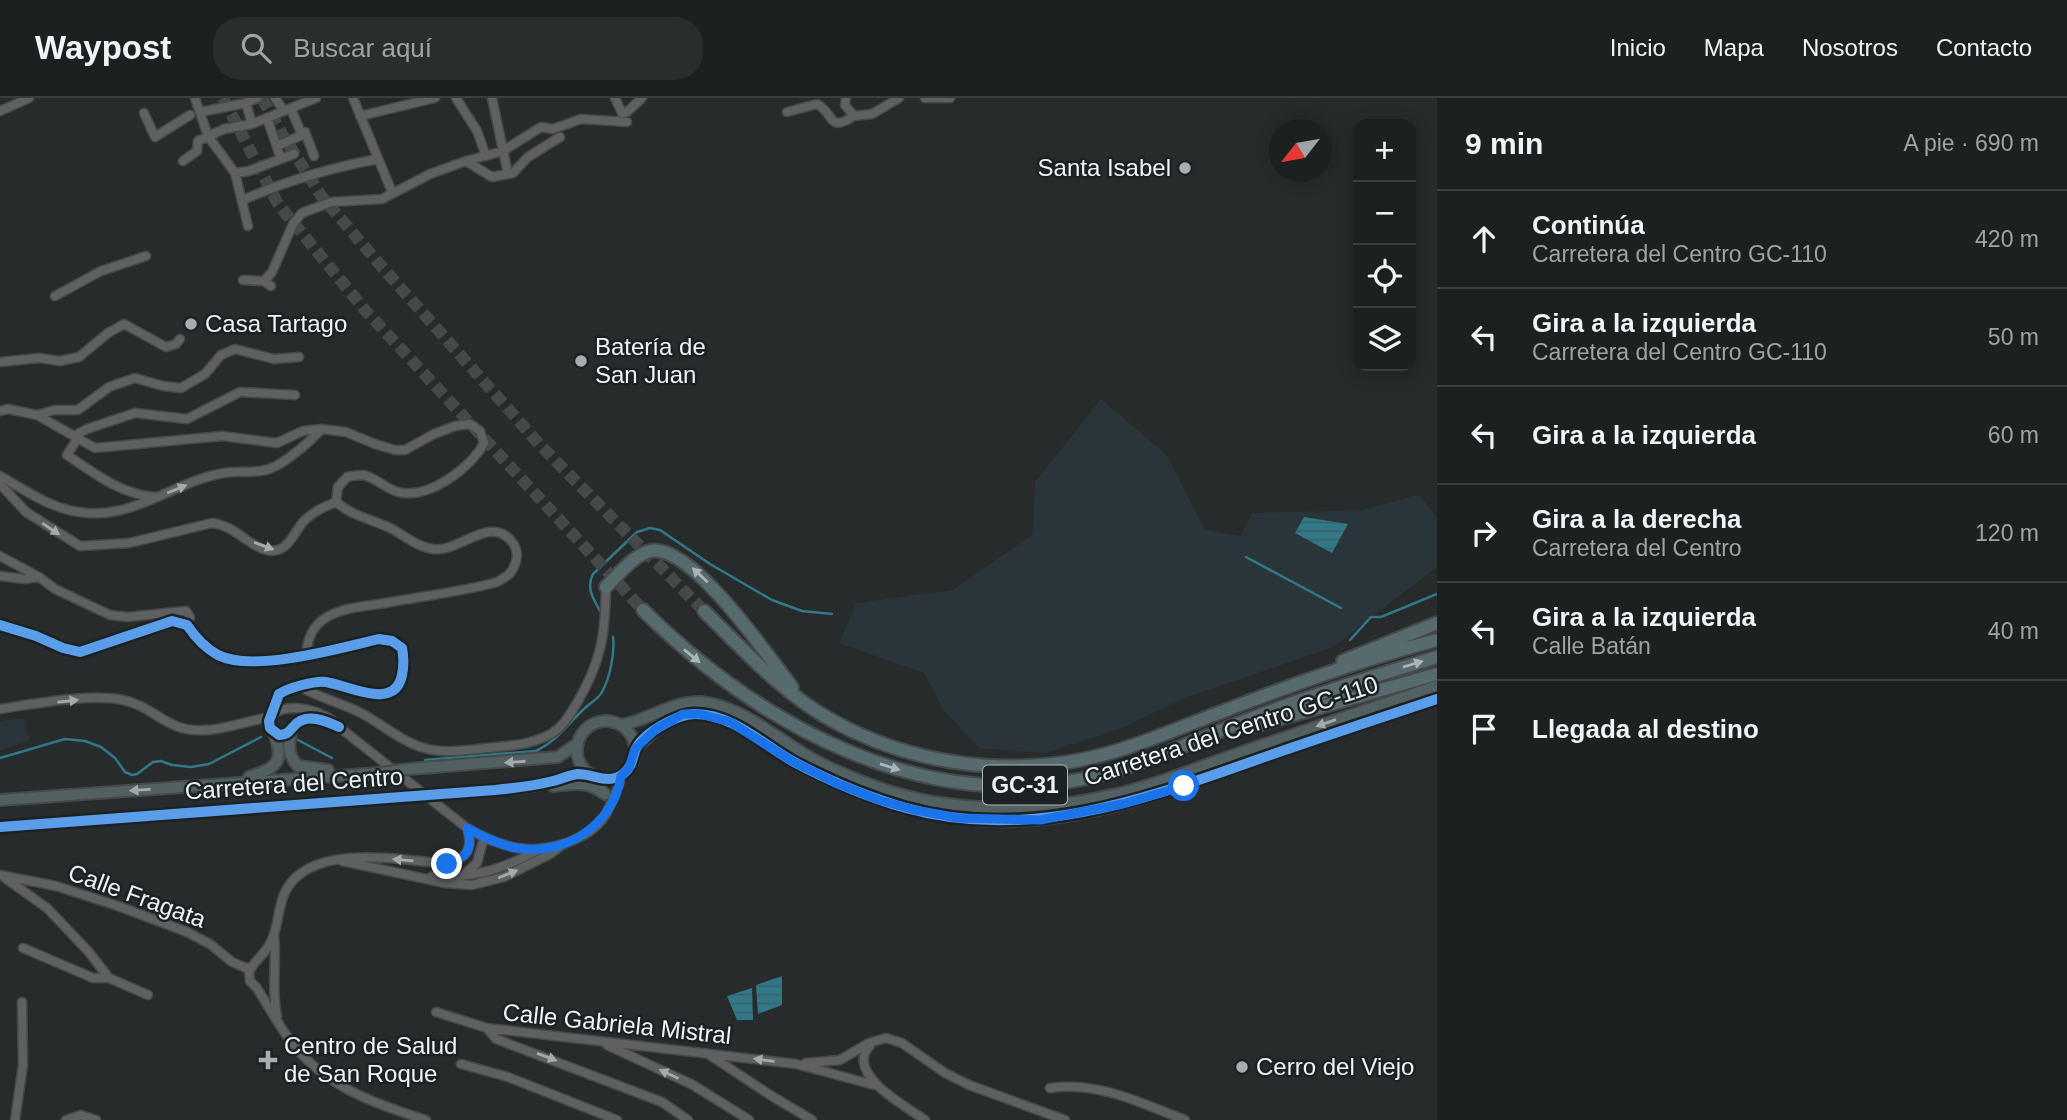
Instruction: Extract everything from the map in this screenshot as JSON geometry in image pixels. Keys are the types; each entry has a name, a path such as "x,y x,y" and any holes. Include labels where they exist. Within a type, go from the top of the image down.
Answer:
{"highway":[{"path":"606,587 633,560 647,551 657,550 680,558 718,593 805,703"},
{"name":"GC-31","path":"643,610 677,643 750,699 821,740 861,758 903,771 944,781 992,787 1048,784 1088,778 1176,750 1329,690 1437,657"},
{"name":"GC-31","path":"704,611 770,676 831,721 870,739 908,752 948,761 990,765 1044,765 1081,760 1129,747 1315,676 1437,640"},
{"path":"1315,676 1339,663 1437,623"},
{"path":"1176,750 1437,674"}],"main road":[{"name":"Carretera del Centro GC-110","path":"620,725 635,723 687,702 716,704 743,716 822,764 887,790 945,804 993,809 1059,805 1122,793 1437,685"},
{"name":"Carretera del Centro GC-110","path":"635,749 668,721 683,714 700,714 730,722 792,761 879,800 958,818 1040,820 1123,804 1184,786 1437,699"},
{"path":"603,721 620,725 631,735 635,749 629,768 621,776 610,779 594,776 579,761 578,743 582,735 603,721"},
{"path":"292,729 288,746 291,758 298,766 355,773"},
{"path":"233,783 272,769 279,761 279,747 272,730"},
{"name":"Carretera del Centro","path":"0,800 380,773 558,757 578,743"},
{"name":"Carretera del Centro","path":"0,827 438,794 536,785 574,774 594,776"},
{"path":"536,785 548,787 581,783 605,794"}],"street":[{"path":"0,111 29,98"},
{"path":"195,98 208,136 235,173 248,226"},
{"path":"200,112 246,103 257,98"},
{"path":"183,161 197,151 198,141 208,136 224,129 252,124 316,98"},
{"path":"353,98 392,192"},
{"path":"360,116 435,98"},
{"path":"456,98 474,124 486,156"},
{"path":"492,98 508,174"},
{"path":"615,98 622,113 627,112 642,98"},
{"path":"846,98 845,105 854,116"},
{"path":"787,112 811,104 821,106 832,121 838,124 854,116 872,114 899,98"},
{"path":"925,98 950,98"},
{"path":"277,99 288,110 302,135"},
{"path":"246,103 252,124"},
{"path":"144,113 155,137 190,115"},
{"path":"267,118 281,159"},
{"path":"243,280 268,284 293,224 302,213 331,202 382,199 430,174 503,151 541,127 553,129 581,119 627,122"},
{"path":"277,146 305,132 314,156"},
{"path":"466,161 492,177 513,173 528,157 560,138"},
{"path":"235,173 249,172 294,154"},
{"path":"243,200 287,181 335,167 378,159"},
{"path":"55,296 101,271 146,256"},
{"path":"0,362 39,358 60,361 79,357 108,333 124,324 166,346 176,344 180,339"},
{"path":"37,415 54,410 78,410 108,387 135,377 174,388 184,387 205,374 220,355 235,349 274,359 299,357"},
{"path":"156,496 126,490 109,483 67,455 75,438 87,429 135,413 187,419 240,392 295,395"},
{"path":"0,411 8,409 37,415 95,449 222,436 277,443 303,431 321,429 346,432 375,444 405,450 455,426 470,424 480,431 484,443 478,455 435,487 420,493 399,493 366,475 347,477 338,486 337,502 347,512 390,528 418,545 435,550 457,546 479,533 493,531 508,537 515,546 517,561 510,575 497,582 357,607 329,616 319,623 306,643 307,656"},
{"path":"0,476 27,494 55,507 86,513 116,513 211,475 253,472 274,467 307,444 321,429"},
{"path":"0,484 26,512 79,546 128,543 212,523 225,525 265,550 277,550 288,545 303,523 317,510 337,502"},
{"path":"0,556 55,589 110,615 127,617 186,611 190,617 187,625"},
{"path":"0,576 25,579 39,577"},
{"path":"300,687 362,714 393,734 423,748 443,751 506,746 536,740 557,729 568,717 588,684 600,656 605,628 606,587"},
{"path":"0,625 80,652 172,621 187,625 195,638 219,656 238,660 281,660 379,639 392,641 402,648 405,660 395,691 385,695 324,682 287,690 276,699 271,715 272,730"},
{"path":"284,710 287,690"},
{"path":"0,709 95,698 121,699 141,705 175,726 195,731 216,729 284,710"},
{"path":"248,720 279,735 292,729 291,715 284,710"},
{"name":"Carretera del Centro","path":"284,710 309,710 330,717 339,727 467,828 484,838 520,849 565,844 580,837 606,815"},
{"name":"Carretera del Centro","path":"292,729 308,719 316,718 339,727"},
{"path":"594,776 605,794 606,815"},
{"path":"606,815 621,776"},
{"path":"426,1120 351,1093 320,1073 293,1045 249,976 255,964 266,953 274,935 285,891 302,873 315,866 359,856 447,864 460,860 467,853 470,843 467,828"},
{"path":"445,883 462,877 477,863 484,838"},
{"path":"339,860 445,883 472,885 504,877 565,844"},
{"path":"412,875 477,875 524,858 542,848"},
{"path":"1,876 47,908 88,951 109,978"},
{"name":"Calle Fragata","path":"1,876 56,886 118,906 187,932 246,968 255,964"},
{"path":"274,935 276,975 273,999 279,1024"},
{"path":"23,948 93,978 109,978 148,995"},
{"path":"255,964 267,962 276,975"},
{"path":"257,988 269,987 276,975"},
{"path":"15,1120 23,1065 22,1002"},
{"name":"Calle Gabriela Mistral","path":"436,1012 487,1028 796,1064 877,1086"},
{"path":"487,1028 496,1039 662,1102 688,1120"},
{"path":"925,1120 877,1086 867,1074 864,1057 872,1042 886,1038 902,1043 945,1073 969,1085 1065,1120"},
{"path":"602,1042 693,1085 750,1120"},
{"name":"Calle Gabriela Mistral","path":"796,1064 840,1060 872,1042"},
{"path":"705,1052 813,1120"},
{"path":"461,1064 508,1077 617,1120"},
{"path":"1050,1088 1070,1085 1102,1089 1185,1120"},
{"path":"66,1120 81,1115 92,1119"}],"shaded area":[{"path":"1101,399 1167,455 1205,530 1241,536 1252,513 1362,510 1419,495 1437,517 1437,567 1333,647 1185,698 1119,729 1045,753 979,748 944,711 924,673 839,643 856,603 953,590 1033,534 1035,482"},
{"path":"24,718 30,741 0,750 0,721"}],"water":[{"path":"1304,517 1348,524 1332,553 1295,533"},
{"path":"782,976 782,1005 758,1014 756,985"},
{"path":"752,988 753,1020 737,1020 727,996"}],"waterway":[{"path":"600,611 590,588 593,574 637,532 650,528 660,530 710,564 772,600 802,611 832,614"},
{"path":"1246,557 1341,608"},
{"path":"1350,640 1371,617 1381,617 1437,594"},
{"path":"425,760 536,751 544,747 602,692 611,665 613,637"},
{"path":"0,758 65,739 85,741 101,747 115,758 125,772 132,775 153,762 191,767 209,764 261,737"},
{"path":"298,740 332,758"}],"tunnel":[{"path":"223,98 278,204 365,310 643,610"},
{"path":"262,98 322,197 383,268 541,446 704,611"}],"cycle path":[{"path":"0,625 80,652 172,621 187,625 209,649 233,660 297,657 379,639 392,641 402,648 402,675 398,686 391,692 370,694 326,682 302,685 279,694 269,721 270,728 279,735 285,734 304,719 322,720 339,727"},
{"path":"0,827 495,790 539,784 578,774 612,779 628,769 644,738 679,717 695,714 722,719 808,769 891,804 951,817 996,820 1040,818 1128,802 1437,699"}],"place":[{"name":"Santa Isabel","path":"1185,168"},
{"name":"Casa Tartago","path":"191,324"},
{"name":"Batería de San Juan","path":"581,361"},
{"name":"Centro de Salud de San Roque","path":"268,1060"},
{"name":"Cerro del Viejo","path":"1242,1067"}],"route":[{"path":"447,864 460,860 467,853 470,836 467,828 484,838 520,849 565,844 580,837 606,815 621,776 634,759 635,749 656,729 683,714 700,714 730,722 792,761 879,800 958,818 1040,820 1123,804 1184,786"}]}
